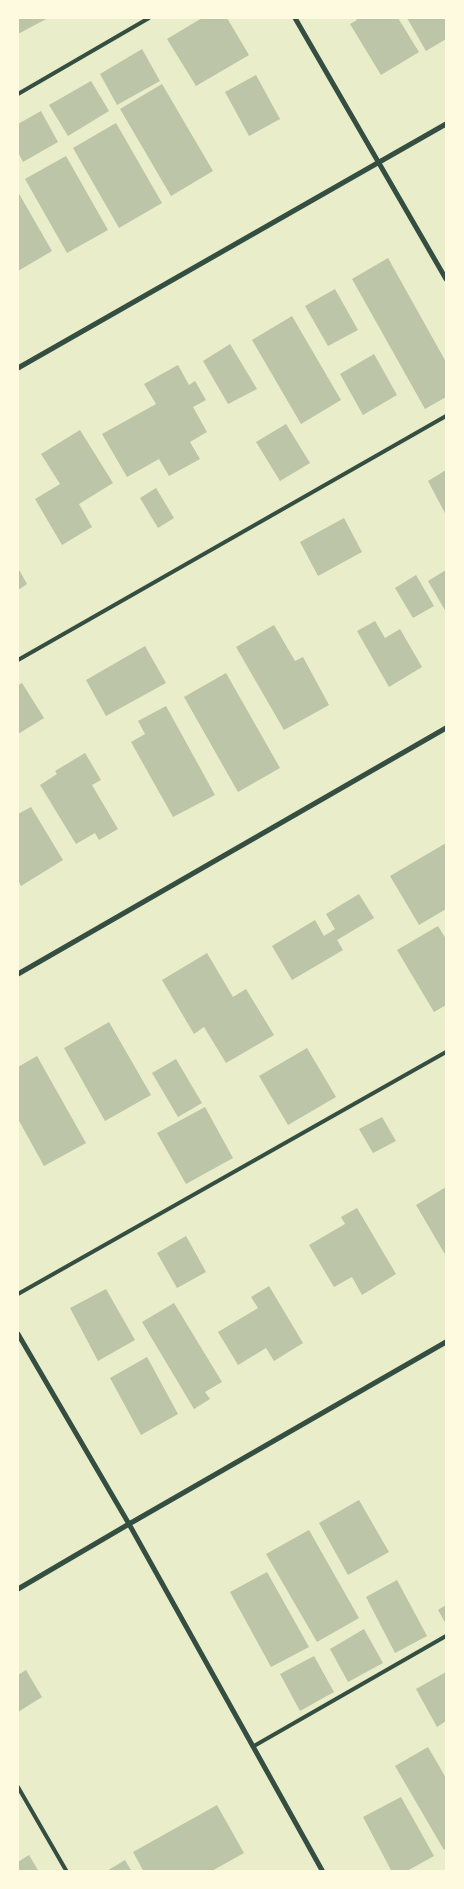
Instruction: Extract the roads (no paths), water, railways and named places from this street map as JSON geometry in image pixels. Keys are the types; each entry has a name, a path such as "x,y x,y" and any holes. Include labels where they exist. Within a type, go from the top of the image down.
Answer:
{"street":[{"path":"295,18 446,279"},
{"path":"18,368 446,124"},
{"path":"18,974 446,728"},
{"path":"18,1334 129,1524 323,1872"},
{"path":"18,1589 446,1342"}],"lane":[{"path":"18,94 149,18"},
{"path":"18,660 446,416"},
{"path":"18,1294 446,1052"},
{"path":"254,1746 446,1636"},
{"path":"18,1786 66,1872"}]}
